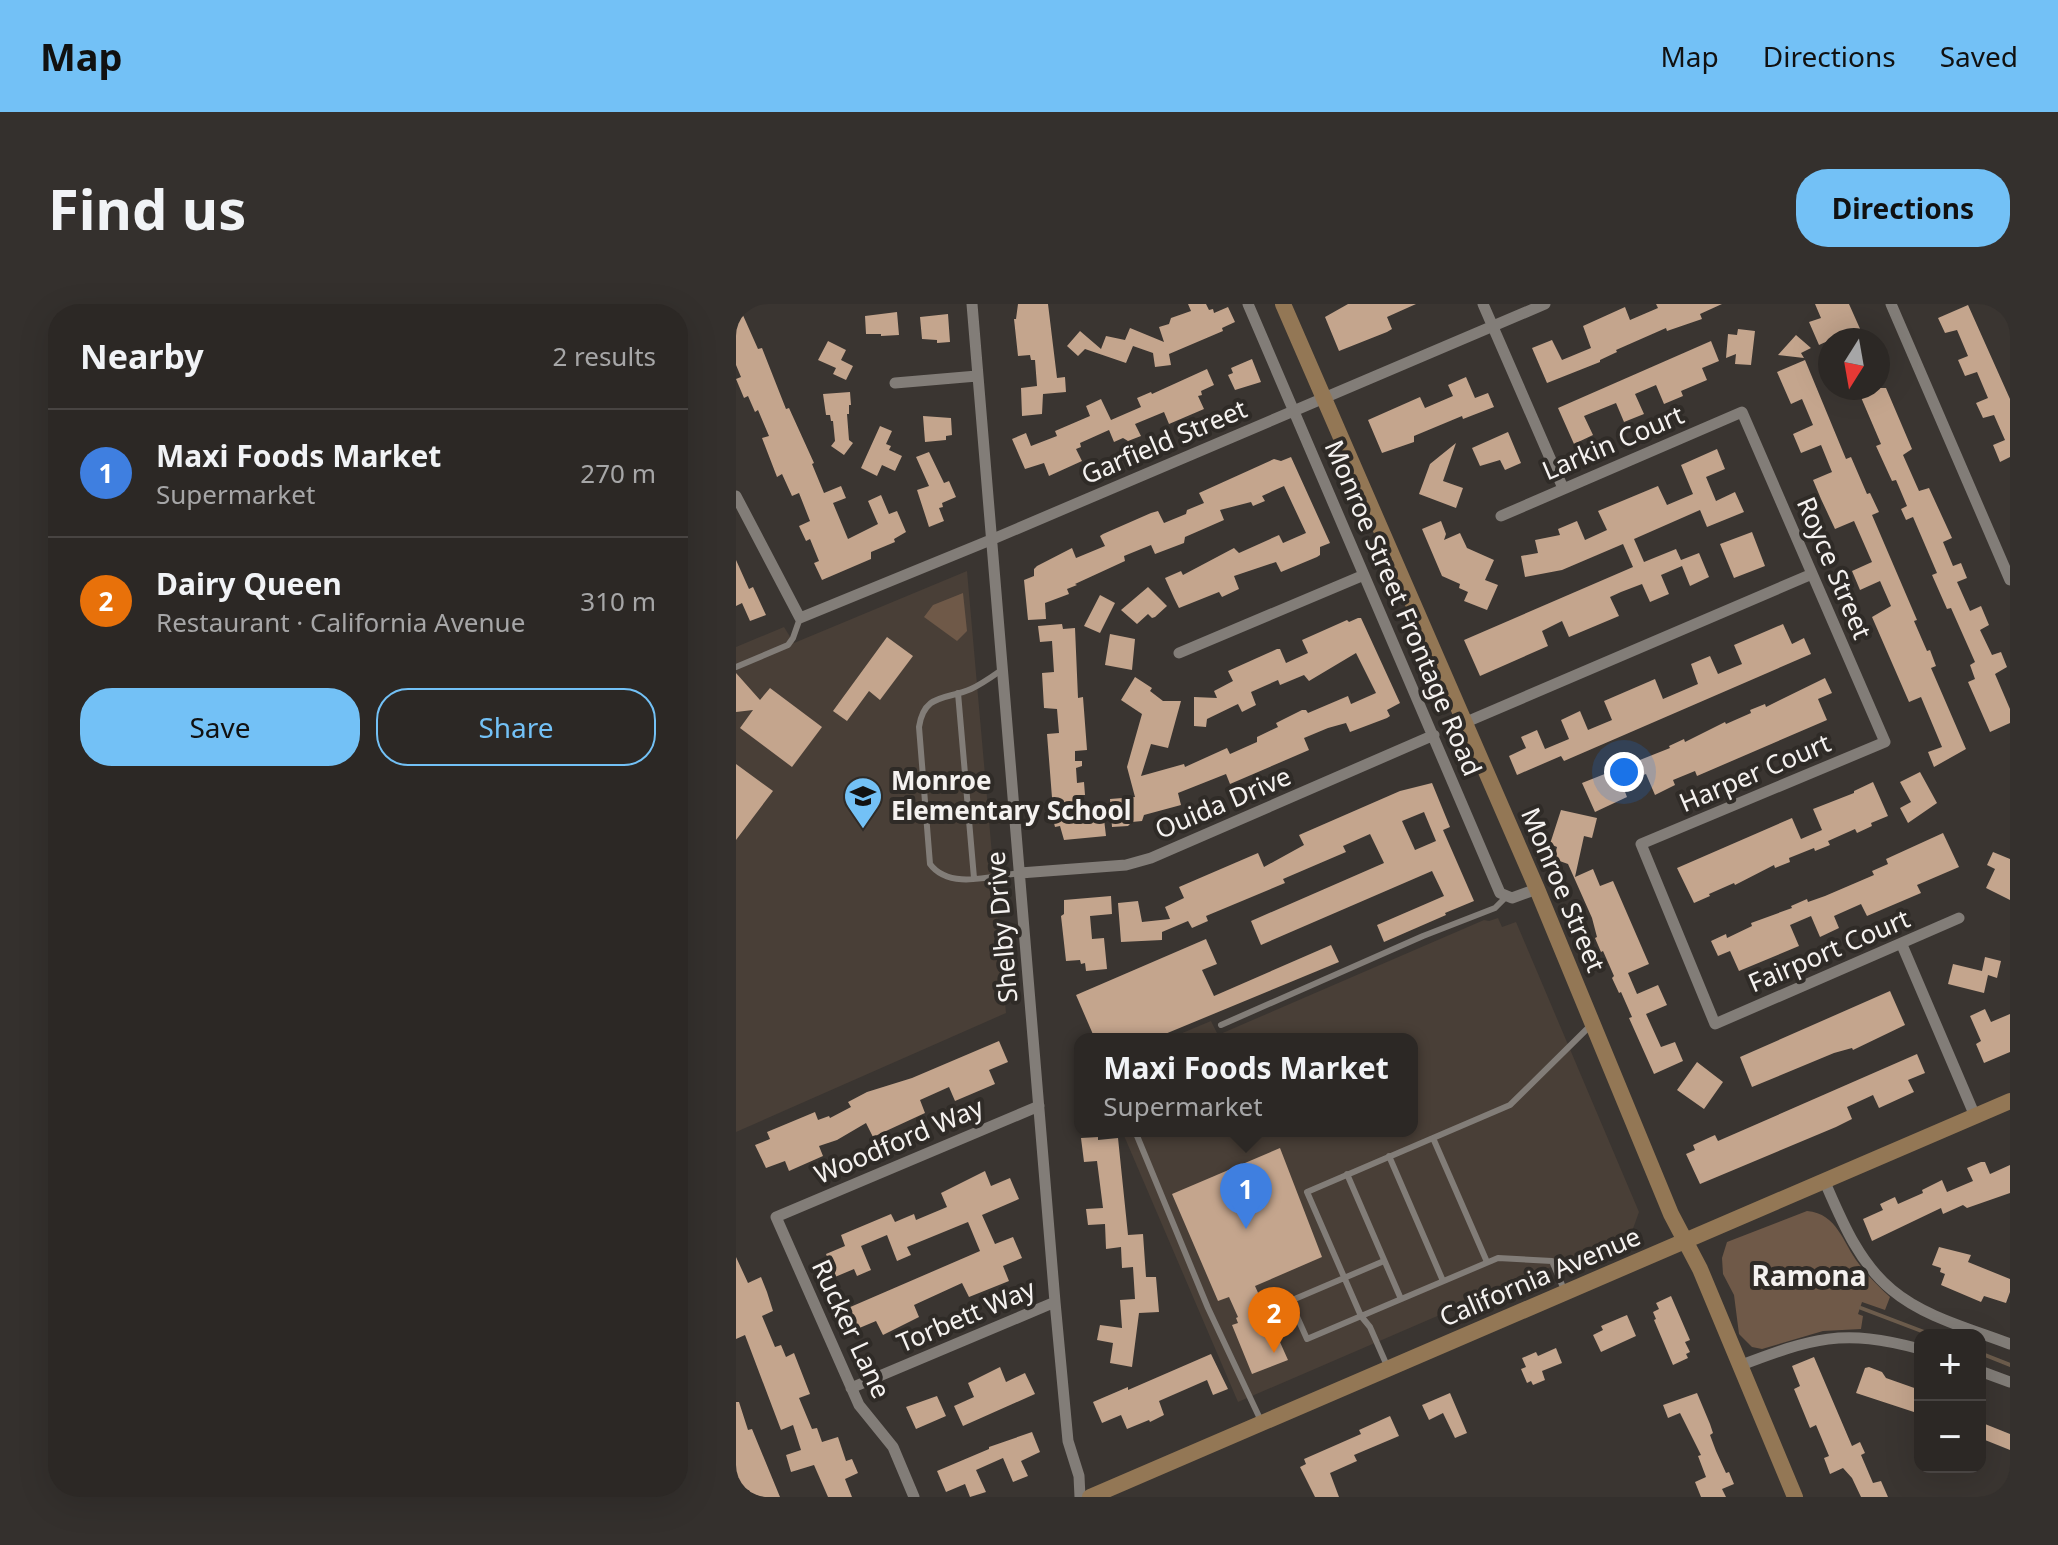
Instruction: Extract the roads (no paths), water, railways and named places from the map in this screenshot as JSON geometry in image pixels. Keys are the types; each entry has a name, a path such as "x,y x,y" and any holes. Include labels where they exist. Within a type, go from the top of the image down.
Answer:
{"main road":[{"name":"Monroe Street","path":"1283,304 1537,889 1671,1214 1700,1269 1795,1497"},
{"name":"California Avenue","path":"1090,1497 2010,1101"}],"street":[{"name":"Shelby Drive","path":"972,304 1055,1302 1068,1441 1079,1476 1080,1497"},
{"name":"Monroe Street Frontage Road","path":"1248,304 1500,893 1506,897"},
{"path":"1483,304 1563,488"},
{"name":"Garfield Street","path":"800,618 1545,304"},
{"path":"1891,304 2010,580"},
{"path":"895,383 977,376"},
{"name":"Larkin Court","path":"1501,516 1742,412"},
{"name":"Royce Street","path":"1742,412 1885,742"},
{"path":"736,496 800,618"},
{"path":"736,532 750,526"},
{"path":"1464,723 1812,574"},
{"path":"1179,653 1364,575"},
{"name":"Ouida Drive","path":"1020,873 1126,865 1151,858 1434,735"},
{"name":"Harper Court","path":"1715,1024 1641,844 1885,742"},
{"path":"1506,897 1512,898 1537,889"},
{"name":"Fairport Court","path":"1715,1024 1959,918"},
{"path":"1902,945 1975,1116"},
{"name":"Woodford Way","path":"776,1217 1039,1106"},
{"path":"1824,1180 1847,1231 1867,1264 1892,1291 1924,1310 2010,1344"},
{"name":"Rucker Lane","path":"776,1217 859,1405 893,1447 914,1497"},
{"name":"Torbett Way","path":"851,1388 1055,1302"},
{"path":"1739,1366 1805,1341 1833,1337 1861,1337 1914,1348"},
{"path":"1986,1373 2010,1382"}],"lane":[{"path":"736,667 788,645 800,618"},
{"path":"1003,669 971,689 937,698 921,715 919,727 930,864 937,874 949,879 1020,873"},
{"path":"958,693 974,878"},
{"path":"1221,1025 1409,942 1495,908 1506,897"},
{"path":"1388,1369 1370,1327 1361,1316 1307,1192 1510,1105 1593,1023"},
{"path":"1137,1137 1208,1308 1262,1423"},
{"path":"1433,1138 1487,1262"},
{"path":"1389,1156 1443,1281"},
{"path":"1347,1174 1401,1299"},
{"path":"1384,1261 1290,1301 1307,1339 1498,1258 1552,1261 1565,1292"}],"waterway":[{"path":"1861,1308 1916,1329"},
{"path":"1986,1355 2010,1365"}],"place":[{"name":"Monroe Elementary School","path":"863,830"},
{"name":"Maxi Foods Market","path":"1246,1229"},
{"name":"Dairy Queen","path":"1274,1353"}],"district":[{"name":"Ramona","path":"1809,1276"}]}
